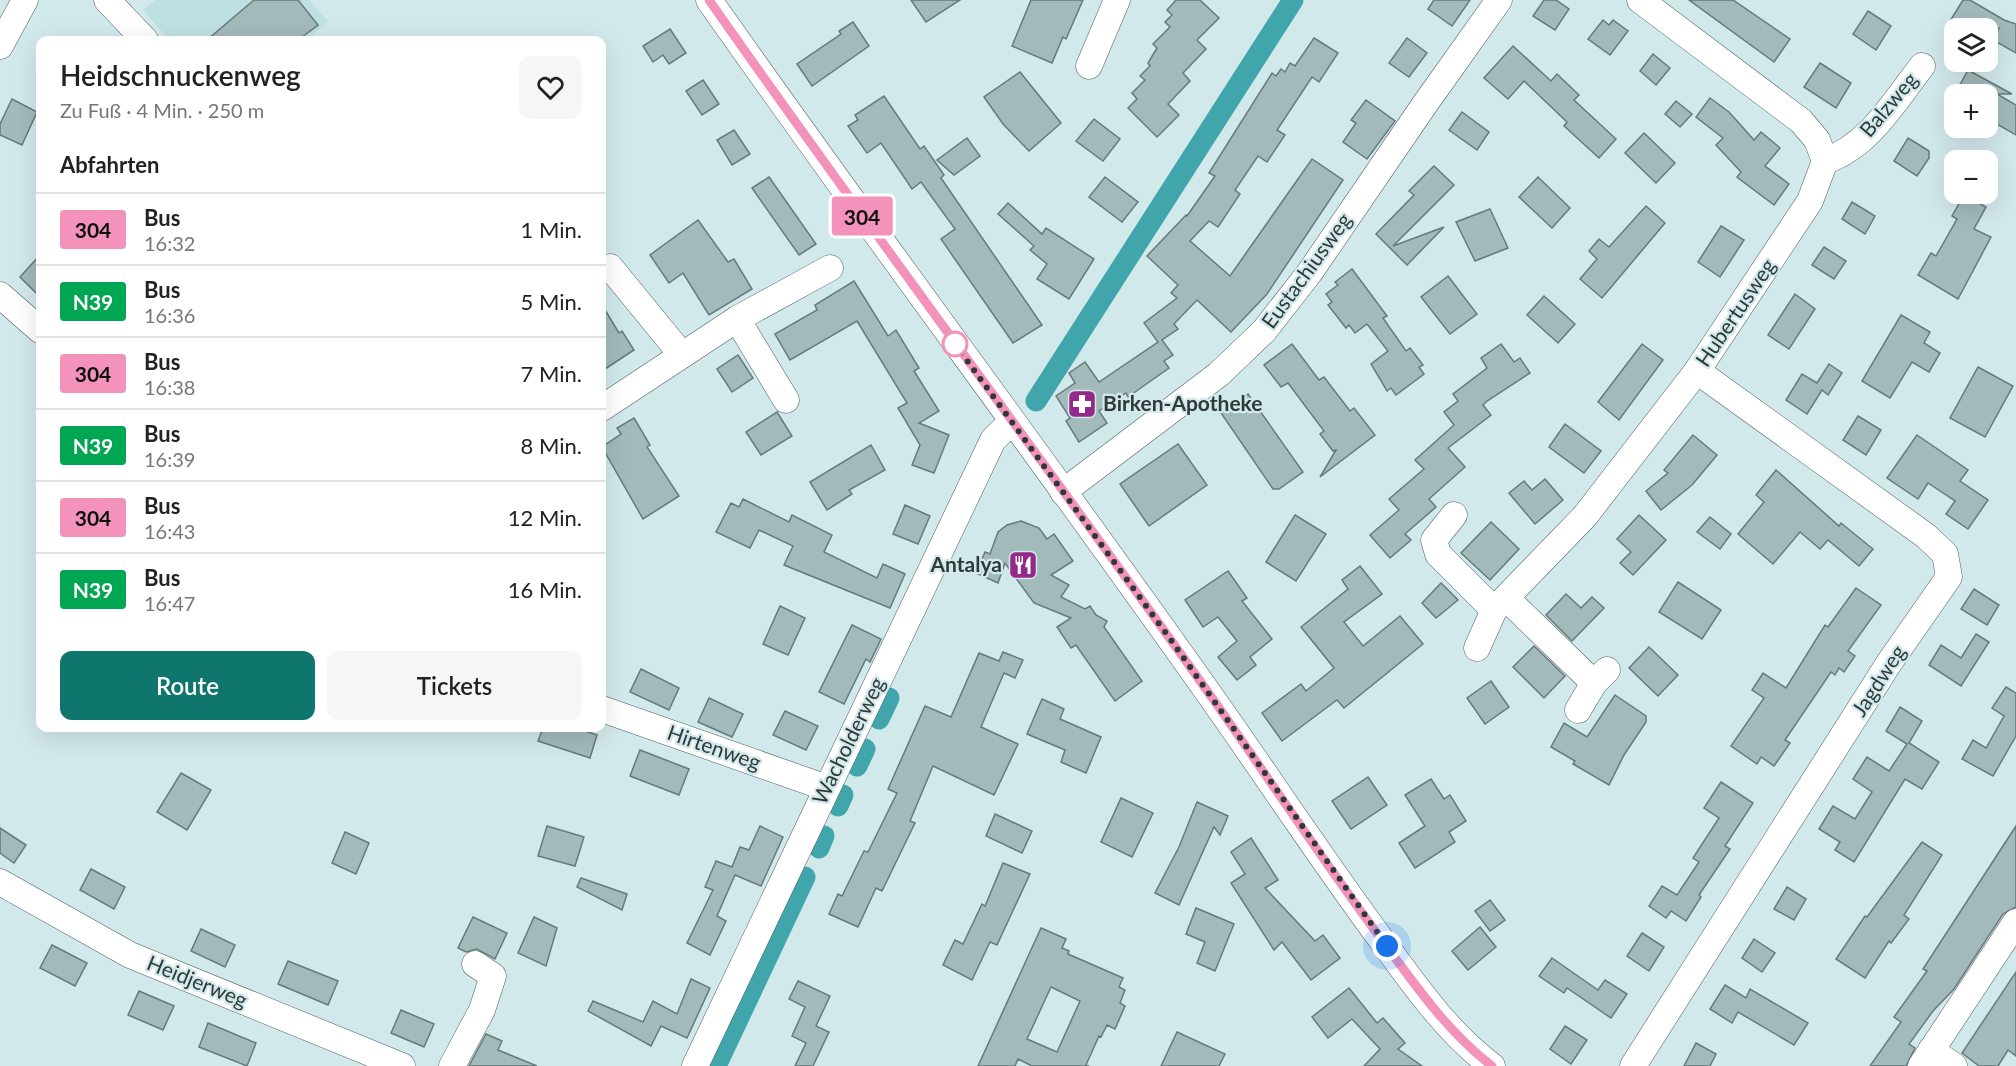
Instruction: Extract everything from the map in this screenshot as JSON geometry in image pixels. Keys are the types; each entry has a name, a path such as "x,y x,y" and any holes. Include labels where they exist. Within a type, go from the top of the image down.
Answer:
{"street":[{"path":"0,46 24,0"},
{"path":"107,0 141,36"},
{"path":"709,0 1011,422 1171,640 1361,912 1438,1016 1489,1065"},
{"path":"1089,66 1117,0"},
{"name":"Eustachiusweg","path":"1063,492 1219,374 1264,331 1310,273 1499,0"},
{"path":"1640,0 1801,121 1817,140 1825,161"},
{"name":"Balzweg","path":"1825,161 1843,155 1872,130 1922,66"},
{"name":"Hubertusweg","path":"1478,648 1500,604 1585,516 1697,371 1810,201 1825,161"},
{"path":"610,267 682,355"},
{"path":"606,405 737,319 830,268"},
{"path":"0,295 36,326"},
{"path":"737,319 786,400"},
{"name":"Jagdweg","path":"1633,1066 1889,663 1949,577 1945,554 1926,536 1697,371"},
{"name":"Wacholderweg","path":"695,1066 993,440 1011,422"},
{"path":"1454,515 1434,540 1438,554 1500,604 1600,676 1578,710"},
{"name":"Hirtenweg","path":"606,710 827,788"},
{"name":"Heidjerweg","path":"0,882 130,955 402,1066"},
{"path":"1954,1066 1926,1058 2006,957 2016,922"},
{"path":"452,1066 482,1010 493,976 475,964"}],"shaded area":[{"path":"155,0 309,0 328,21 312,36 166,36 143,10"}],"building":[{"path":"254,0 298,0 318,25 303,36 212,36"},
{"path":"911,0 960,0 926,22"},
{"path":"1031,0 1083,0 1066,39 1063,37 1052,63 1012,46"},
{"path":"1176,0 1200,0 1219,18 1197,40 1206,49 1183,73 1190,81 1168,104 1179,115 1157,137 1128,108 1137,99 1132,93 1145,80 1140,76 1150,66 1148,63 1157,48 1153,44 1170,27 1165,22 1172,15 1167,10"},
{"path":"1434,0 1470,0 1452,26 1428,9"},
{"path":"1544,0 1556,0 1569,9 1555,30 1533,16"},
{"path":"1689,0 1733,0 1790,39 1774,62"},
{"path":"1963,0 1970,0 2004,20 2016,24 2016,53 1998,43 1998,18 1952,18"},
{"path":"1868,11 1891,26 1876,50 1853,34"},
{"path":"1603,20 1609,25 1613,20 1628,31 1610,55 1588,39"},
{"path":"853,22 869,46 812,86 797,64 841,34 839,31"},
{"path":"670,29 686,53 669,64 663,55 653,62 643,46"},
{"path":"1314,38 1338,53 1319,82 1312,77 1277,130 1285,135 1267,162 1258,156 1235,190 1240,194 1218,227 1209,221 1190,241 1230,276 1312,159 1343,180 1267,294 1231,332 1197,300 1174,324 1178,329 1162,340 1173,355 1164,361 1169,368 1128,397 1126,393 1099,411 1107,423 1079,442 1066,421 1070,418 1056,396 1075,383 1069,373 1085,362 1099,382 1158,342 1144,323 1177,298 1171,293 1178,285 1147,256 1187,216 1215,176 1209,173 1272,73 1276,76 1281,69 1285,72 1290,63 1295,66"},
{"path":"1407,38 1427,53 1409,77 1389,63"},
{"path":"1513,46 1551,81 1557,74 1579,95 1574,100 1616,139 1599,158 1564,126 1567,122 1524,81 1508,99 1484,78"},
{"path":"1653,54 1670,68 1656,85 1640,71"},
{"path":"1820,63 1851,83 1836,108 1804,87"},
{"path":"1020,72 1061,123 1029,151 1003,124 984,97"},
{"path":"1967,72 1972,72 1994,84 1960,84"},
{"path":"703,80 719,104 702,115 686,91"},
{"path":"1998,86 2012,94 1998,94"},
{"path":"1998,95 2016,105 2016,135 1998,125"},
{"path":"884,96 920,149 924,146 944,175 941,178 1042,325 1013,343 941,239 955,229 921,182 912,189 881,143 867,153 848,126 858,120 855,115"},
{"path":"1710,98 1729,112 1754,140 1761,132 1780,148 1765,166 1789,184 1774,205 1737,177 1741,172 1716,145 1723,138 1696,117"},
{"path":"12,99 36,111 22,145 0,135 0,124"},
{"path":"1366,100 1395,121 1367,159 1343,142 1356,123 1351,120"},
{"path":"1676,101 1692,114 1680,127 1665,114"},
{"path":"1462,112 1489,132 1477,150 1449,130"},
{"path":"1094,119 1120,139 1103,161 1076,141"},
{"path":"734,130 750,154 732,165 717,140"},
{"path":"1644,133 1675,163 1656,183 1625,153"},
{"path":"967,138 980,156 954,175 937,160"},
{"path":"1908,138 1929,151 1929,158 1917,176 1894,161"},
{"path":"1434,166 1454,185 1393,246 1444,227 1407,265 1376,234 1414,195 1409,191"},
{"path":"769,177 816,244 799,255 752,188"},
{"path":"1105,177 1138,202 1122,222 1089,197"},
{"path":"1538,177 1570,208 1552,228 1519,197"},
{"path":"1852,202 1875,216 1865,234 1842,219"},
{"path":"1008,203 1042,234 1046,228 1094,259 1069,299 1037,279 1047,264 1030,250 1034,246 998,214"},
{"path":"1959,204 1980,204 1986,207 1974,229 1991,237 1958,299 1918,275 1931,253 1936,256 1957,219 1952,216"},
{"path":"1646,206 1665,223 1602,298 1580,279 1597,259 1589,251 1599,239 1609,247"},
{"path":"1490,209 1508,248 1475,261 1456,222"},
{"path":"698,220 728,262 734,259 752,289 709,315 683,273 669,283 650,255"},
{"path":"1721,226 1744,240 1720,277 1698,262"},
{"path":"1824,247 1846,261 1834,279 1812,265"},
{"path":"36,259 36,293 20,277"},
{"path":"1352,269 1387,316 1383,318 1406,351 1410,348 1423,365 1419,367 1424,374 1396,395 1391,388 1387,391 1371,364 1388,351 1367,324 1355,333 1349,325 1346,328 1328,305 1332,302 1326,294 1338,285 1335,282"},
{"path":"1448,276 1477,314 1450,334 1421,297"},
{"path":"854,281 888,336 896,330 919,368 914,371 939,411 919,423 949,435 934,473 912,465 920,445 898,408 907,403 857,321 790,360 775,334 817,310 815,305"},
{"path":"1795,294 1815,309 1789,349 1768,335"},
{"path":"1544,296 1575,324 1558,343 1527,315"},
{"path":"606,312 619,333 622,331 634,350 606,368"},
{"path":"1901,315 1930,332 1924,343 1940,353 1929,372 1912,362 1890,398 1862,381"},
{"path":"1292,344 1319,380 1324,377 1350,411 1354,408 1375,435 1320,477 1336,450 1333,451 1320,434 1324,431 1288,383 1281,387 1264,365"},
{"path":"1501,344 1514,362 1520,358 1530,373 1487,401 1483,405 1491,415 1448,448 1465,467 1429,499 1436,507 1405,534 1411,540 1390,558 1370,535 1399,510 1389,499 1424,469 1415,460 1454,425 1444,412 1458,401 1453,394 1487,368 1481,358"},
{"path":"1642,344 1663,360 1619,420 1598,402"},
{"path":"738,355 753,378 732,392 717,369"},
{"path":"1829,364 1842,373 1828,395 1822,390 1807,414 1786,400 1802,374 1817,383"},
{"path":"1978,367 2013,386 1985,437 1950,418"},
{"path":"1248,394 1303,472 1279,489 1273,489 1221,413"},
{"path":"777,412 792,436 761,455 746,432"},
{"path":"1858,416 1881,430 1866,455 1843,440"},
{"path":"634,418 650,445 647,447 679,496 643,519 606,454 606,444 621,434 617,428"},
{"path":"1565,424 1601,451 1584,473 1549,447"},
{"path":"1693,435 1717,455 1692,485 1661,510 1646,491 1668,473 1664,470"},
{"path":"1917,435 1968,470 1960,481 1988,500 1968,529 1946,514 1955,501 1928,483 1918,499 1887,478"},
{"path":"1178,444 1207,485 1149,526 1120,484"},
{"path":"871,445 885,470 849,490 852,494 827,510 810,482"},
{"path":"1776,470 1839,526 1841,523 1873,549 1859,566 1828,540 1820,549 1800,532 1773,564 1738,534 1764,502 1756,495"},
{"path":"1545,479 1563,500 1535,524 1509,493 1524,481 1532,490"},
{"path":"743,499 789,522 792,515 832,535 824,552 877,578 883,564 905,574 890,608 784,565 793,546 759,530 750,548 716,532 731,503 739,507"},
{"path":"905,505 930,516 918,544 893,534"},
{"path":"1295,515 1326,534 1296,581 1266,562"},
{"path":"1639,515 1666,540 1633,575 1620,563 1631,552 1617,539"},
{"path":"1710,517 1731,534 1720,549 1697,532"},
{"path":"1021,521 1039,528 1047,539 1054,534 1073,561 1051,575 1069,585 1061,597 1085,609 1090,606 1096,615 1107,621 1104,627 1142,681 1115,701 1076,645 1071,648 1057,627 1071,618 1034,603 1005,563 998,583 976,573 985,552 990,554 998,532 1007,525"},
{"path":"1491,522 1519,549 1490,580 1461,553"},
{"path":"1360,566 1382,594 1344,622 1363,646 1400,616 1423,644 1344,708 1337,700 1282,741 1262,713 1301,684 1306,691 1334,668 1301,627 1348,589 1342,580"},
{"path":"1228,571 1247,598 1242,601 1272,639 1250,657 1256,665 1237,680 1218,657 1237,641 1218,617 1203,627 1185,600"},
{"path":"1678,582 1721,610 1702,639 1659,612"},
{"path":"1441,583 1458,600 1436,618 1422,603"},
{"path":"1856,588 1881,605 1848,651 1855,656 1844,672 1839,668 1835,675 1831,672 1785,740 1790,743 1774,766 1761,757 1757,764 1731,746 1764,698 1752,690 1763,673 1786,688 1825,625 1828,627"},
{"path":"1974,589 1999,605 1987,625 1961,609"},
{"path":"1566,594 1581,608 1592,597 1604,608 1572,641 1546,615"},
{"path":"780,606 805,618 788,655 763,644"},
{"path":"852,625 881,639 870,662 866,659 844,704 819,692"},
{"path":"1976,634 1989,642 1961,686 1929,665 1941,645 1961,658"},
{"path":"1534,646 1565,676 1544,698 1513,667"},
{"path":"1649,647 1678,675 1658,696 1629,668"},
{"path":"1003,652 1023,660 1015,678 1004,673 981,727 1018,744 994,795 933,766 910,821 915,823 882,891 876,888 858,927 829,914 838,894 842,896 864,851 868,852 897,793 888,789 925,706 951,717 979,653 999,661"},
{"path":"641,669 679,688 669,710 630,692"},
{"path":"1491,681 1509,707 1485,724 1467,698"},
{"path":"2006,687 2016,693 2016,736 1993,776 1962,759 1973,740 1986,748 2004,716 1992,708"},
{"path":"1615,695 1646,716 1646,722 1624,755 1609,785 1573,764 1575,761 1551,747 1564,723 1587,737"},
{"path":"709,698 743,714 732,737 698,722"},
{"path":"1042,699 1064,709 1060,719 1101,737 1086,773 1061,762 1065,750 1027,734"},
{"path":"1900,707 1922,721 1909,743 1939,762 1922,789 1905,779 1854,862 1835,850 1840,842 1819,829 1833,806 1855,819 1872,792 1853,779 1867,757 1889,771 1907,744 1886,731"},
{"path":"785,711 818,726 806,750 773,735"},
{"path":"541,732 588,732 597,735 590,758 538,741"},
{"path":"640,750 689,769 679,795 630,776"},
{"path":"181,773 211,790 187,830 157,812"},
{"path":"1368,777 1387,805 1351,829 1332,801"},
{"path":"1431,779 1444,799 1450,795 1466,821 1449,832 1455,842 1415,868 1399,843 1425,826 1405,795"},
{"path":"1721,782 1753,803 1725,846 1730,849 1699,895 1701,897 1686,921 1671,911 1666,918 1649,906 1662,886 1677,895 1699,862 1693,858 1719,818 1704,808"},
{"path":"1121,798 1153,813 1132,857 1101,842"},
{"path":"1197,802 1228,816 1220,835 1214,827 1179,905 1155,893 1179,847"},
{"path":"995,814 1032,831 1022,853 986,836"},
{"path":"547,826 584,837 575,866 538,856"},
{"path":"760,826 783,837 761,886 735,875 717,916 726,921 710,955 687,943 713,890 705,887 716,861 732,867 740,847 749,850"},
{"path":"2016,826 2016,907 2003,914 1954,989 1933,1011 1909,1044 1915,1048 1906,1066 1870,1066 1901,1022 1894,1017 1927,971 1923,969"},
{"path":"0,828 26,845 14,863 0,853"},
{"path":"345,832 369,843 356,874 332,863"},
{"path":"1251,838 1278,880 1265,888 1315,941 1323,935 1340,958 1311,980 1282,942 1274,950 1231,883 1245,874 1231,852"},
{"path":"1922,842 1942,855 1904,915 1909,919 1891,943 1889,941 1865,978 1836,959 1865,916 1867,917"},
{"path":"1003,863 1030,874 997,945 990,942 972,980 943,965 955,940 963,944 982,904 985,906"},
{"path":"91,869 125,887 114,909 80,890"},
{"path":"581,878 627,894 622,910 577,887"},
{"path":"1787,887 1806,899 1794,920 1774,909"},
{"path":"1490,900 1505,920 1490,931 1475,911"},
{"path":"1196,908 1234,924 1215,971 1197,963 1205,942 1186,934"},
{"path":"473,917 507,933 495,959 477,949 466,952 458,948"},
{"path":"534,917 557,928 546,966 518,953"},
{"path":"1480,927 1496,947 1468,970 1452,951"},
{"path":"1041,928 1066,939 1062,948 1069,951 1068,954 1123,978 1119,987 1125,990 1120,1003 1125,1006 1115,1029 1107,1025 1101,1037 1099,1036 1086,1065 1089,1066 1032,1066 1018,1059 1015,1066 978,1066","holes":["1051,987 1080,1001 1057,1052 1027,1039"]},
{"path":"201,929 235,945 225,967 191,951"},
{"path":"1642,933 1664,947 1649,971 1627,956"},
{"path":"1754,939 1775,953 1762,972 1742,958"},
{"path":"52,945 87,963 75,986 40,968"},
{"path":"1552,958 1598,990 1605,980 1627,994 1611,1018 1567,988 1564,993 1539,976"},
{"path":"288,961 338,981 328,1005 278,984"},
{"path":"2016,972 2016,1056 2008,1050 1998,1066 1979,1066 1962,1053"},
{"path":"691,979 710,988 687,1038 661,1026 651,1046 588,1011 593,1001 643,1022 653,1001 677,1014"},
{"path":"798,981 830,996 816,1026 829,1032 813,1066 795,1066 806,1043 792,1036 805,1007 789,999"},
{"path":"1725,985 1746,998 1750,989 1808,1023 1794,1045 1738,1012 1732,1023 1710,1009"},
{"path":"1349,988 1377,1023 1383,1018 1405,1043 1398,1049 1422,1066 1364,1066 1380,1049 1352,1019 1328,1038 1312,1017"},
{"path":"139,991 174,1006 163,1030 128,1015"},
{"path":"401,1010 434,1024 424,1047 391,1033"},
{"path":"208,1023 256,1043 247,1066 199,1047"},
{"path":"1565,1026 1587,1040 1571,1064 1550,1049"},
{"path":"1177,1032 1225,1054 1219,1066 1161,1066"},
{"path":"486,1034 502,1041 498,1050 537,1066 469,1066"},
{"path":"1696,1043 1716,1054 1710,1066 1684,1066"}],"waterway":[{"path":"1036,401 1293,0"},
{"path":"879,719 889,698"},
{"path":"857,766 865,749"},
{"path":"838,806 843,795"},
{"path":"819,848 824,836"},
{"path":"716,1066 805,877"}],"bus line":[{"name":"304","path":"709,0 811,146 1171,640 1361,912 1438,1016 1462,1041 1492,1066"}],"place":[{"name":"Birken-Apotheke","path":"1082,404"},
{"name":"Antalya","path":"1023,565"}],"route":[{"path":"955,344 1171,640 1387,946"}]}
